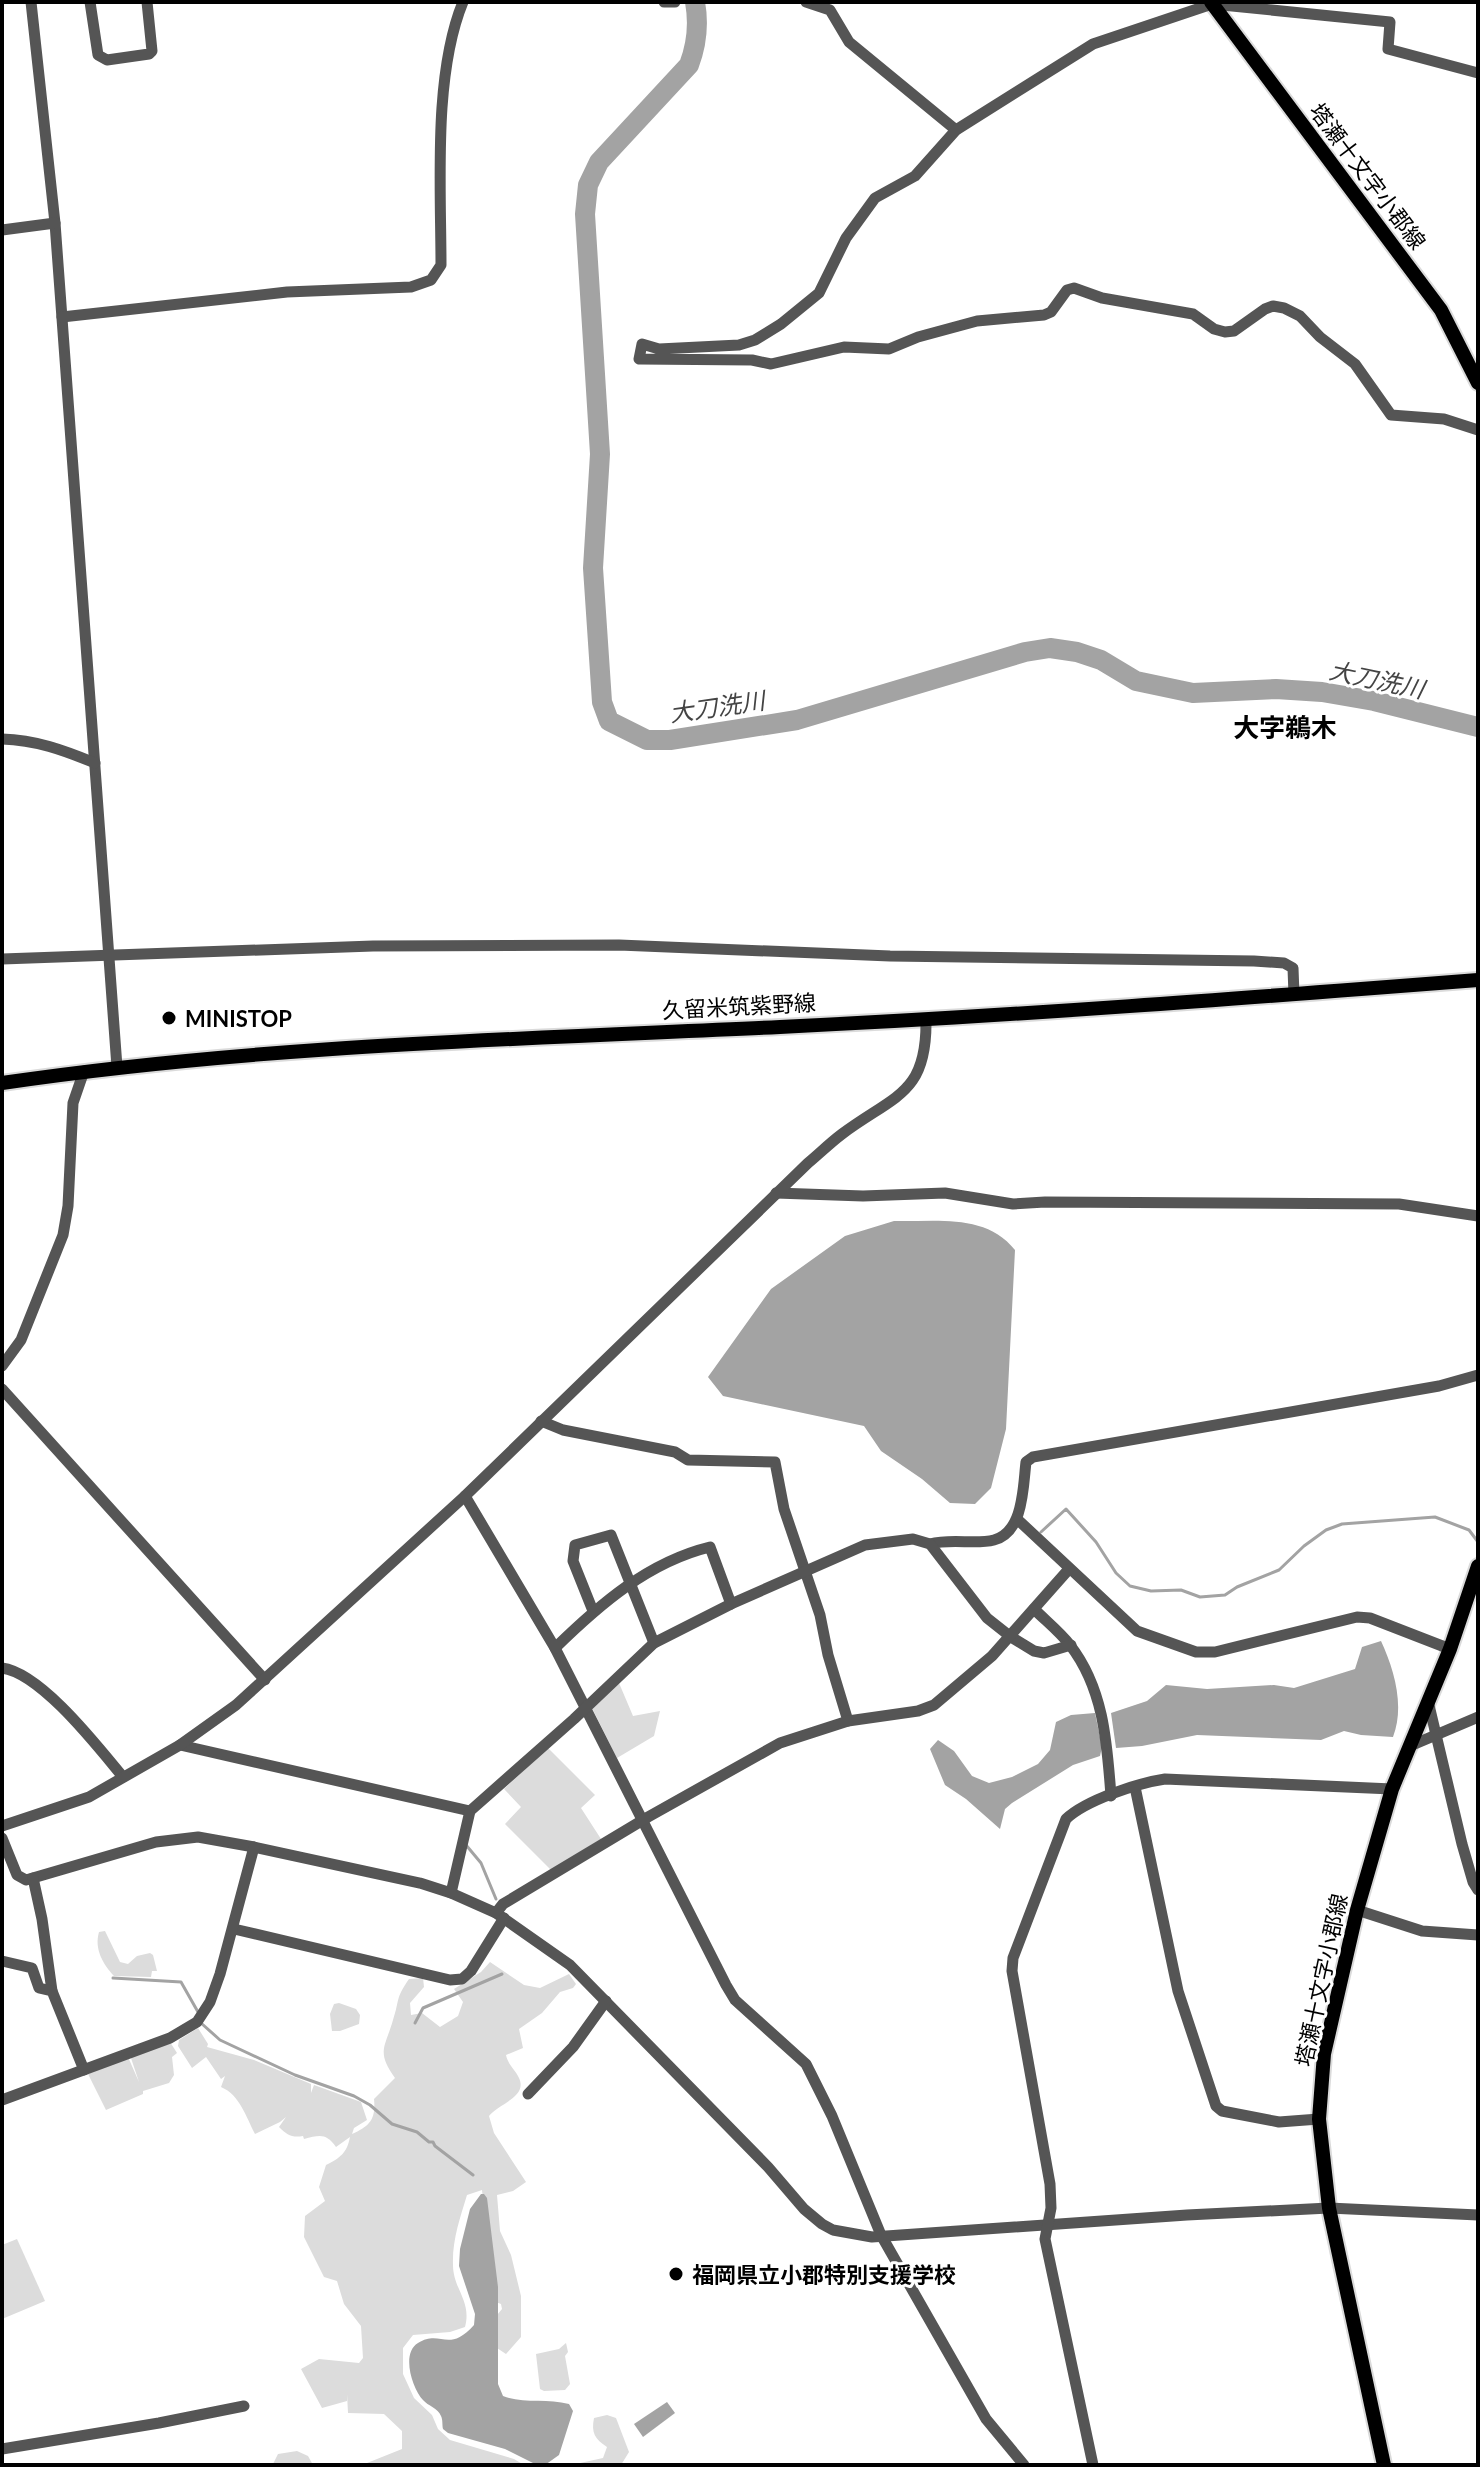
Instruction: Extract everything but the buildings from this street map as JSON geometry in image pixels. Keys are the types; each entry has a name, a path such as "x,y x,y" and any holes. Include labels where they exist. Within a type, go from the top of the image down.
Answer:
{"main road":[{"name":"塔瀬十文字小郡線","path":"1212,3 1441,310 1478,383"},
{"name":"久留米筑紫野線","path":"2,1083 117,1067 387,1045 926,1020 1478,980"},
{"name":"塔瀬十文字小郡線","path":"1384,2465 1329,2208 1319,2119 1324,2054 1357,1910 1392,1789 1450,1649 1478,1566"}],"street":[{"path":"31,2 55,223 117,1067"},
{"path":"90,2 98,55 107,60 152,51 147,2"},
{"path":"62,317 287,292 411,287 431,280 441,265 442,116 448,60 463,2"},
{"path":"664,2 674,2"},
{"path":"806,2 830,10 849,42 956,130"},
{"path":"1478,73 1388,49 1390,22 1322,8 1212,3 1093,44 956,130 915,176 875,198 846,238 819,293 781,324 755,340 739,345 659,349 642,344 639,359 752,360 771,364 844,347 889,349 965,323 1044,315 1051,312 1067,290 1074,288 1102,298 1193,314 1214,329 1225,332 1234,331 1265,309 1273,306 1284,308 1300,316 1320,337 1355,364 1391,415 1444,419 1478,430"},
{"path":"2,230 55,223"},
{"path":"2,739 50,745 95,763"},
{"path":"2,959 373,946 619,945 890,956 1254,961 1284,963 1293,968 1294,995"},
{"path":"2,1826 89,1797 180,1745 225,1714 265,1680 465,1496 776,1193 842,1134 905,1092 920,1069 927,1043 926,1020"},
{"path":"2,1366 21,1340 63,1235 68,1206 73,1103 84,1071"},
{"path":"776,1193 863,1196 945,1193 1013,1204 1399,1204 1478,1216"},
{"path":"451,1893 470,1811 654,1643 731,1604 865,1545 913,1539 930,1544 947,1539 993,1540 1003,1536 1017,1519 1026,1462 1033,1457 1439,1386 1478,1375"},
{"path":"2,1389 265,1680"},
{"path":"541,1421 563,1430 675,1452 688,1460 775,1462 784,1509 820,1615 828,1655 848,1721"},
{"path":"465,1496 555,1648 735,2000 806,2064 832,2116 881,2235 986,2419 1024,2465"},
{"path":"1017,1519 1137,1631 1196,1652 1234,1648 1357,1617 1370,1618 1450,1649"},
{"path":"593,1611 573,1561 575,1545 611,1535 654,1643"},
{"path":"930,1544 987,1618 1011,1637 1034,1651 1044,1653 1071,1645"},
{"path":"555,1648 593,1611 630,1583 689,1552 710,1547 731,1604"},
{"path":"234,1929 450,1980 462,1979 471,1971 500,1916 503,1904 780,1743 848,1721 918,1711 934,1705 1011,1637 1069,1569"},
{"path":"1034,1609 1071,1645 1091,1681 1106,1732 1111,1796"},
{"path":"2,1668 11,1669 40,1688 82,1729 123,1777"},
{"path":"1428,1701 1462,1844 1478,1890"},
{"path":"1410,1746 1478,1717"},
{"path":"180,1745 470,1811"},
{"path":"1093,2465 1045,2239 1051,2208 1050,2184 1013,1982 1013,1958 1066,1819 1084,1805 1146,1782 1165,1779 1392,1789"},
{"path":"1135,1787 1178,1991 1216,2106 1222,2111 1279,2122 1319,2119"},
{"path":"2,1838 17,1875 26,1880 156,1842 198,1837 420,1883 451,1893 500,1916 570,1965 822,2224 833,2230 872,2237 1329,2208 1478,2215"},
{"path":"2,2100 170,2038 197,2022 210,2002 234,1929 254,1847"},
{"path":"33,1878 45,1934 52,1991 84,2070"},
{"path":"1357,1910 1380,1920 1422,1931 1478,1935"},
{"path":"2,1961 32,1968 39,1988 52,1991"},
{"path":"528,2094 573,2047 606,2001"},
{"path":"2,2449 244,2406"}],"shaded area":[{"path":"894,1221 943,1221 975,1225 1003,1238 1015,1250 1006,1429 991,1488 975,1504 950,1503 881,1451 864,1426 723,1396 708,1377 771,1289 845,1236"},
{"path":"1381,1641 1390,1663 1398,1700 1393,1737 1344,1731 1321,1740 1197,1735 1116,1748 1111,1713 1147,1701 1166,1685 1207,1689 1274,1685 1294,1688 1355,1669 1362,1647"},
{"path":"619,1683 633,1716 660,1711 654,1736 617,1758 592,1708"},
{"path":"1095,1713 1102,1747 1100,1756 1073,1765 1012,1803 1005,1809 1000,1829 945,1785 930,1749 938,1740 954,1751 972,1776 989,1783 1012,1777 1038,1764 1050,1750 1056,1722 1071,1715"},
{"path":"548,1748 595,1795 581,1808 601,1839 551,1870 505,1824 521,1807 504,1789"},
{"path":"105,1931 120,1962 128,1964 137,1956 150,1953 157,1971 152,1971 151,1977 114,1976 99,1950 99,1932"},
{"path":"490,1962 524,1985 540,1988 569,1974 576,1984 560,1992 542,2013 519,2029 523,2048 506,2055 521,2085 511,2100 489,2116 494,2133 526,2182 513,2191 497,2195 500,2231 511,2255 521,2296 521,2337 506,2354 491,2344 493,2320 502,2309 501,2304 493,2301 482,2190 467,2195 454,2247 454,2273 466,2310 465,2327 450,2332 413,2335 403,2348 403,2374 414,2398 432,2415 438,2429 450,2440 514,2459 524,2465 362,2465 402,2449 402,2431 384,2414 348,2413 347,2394 347,2401 322,2408 301,2369 319,2359 359,2363 363,2358 361,2326 344,2304 337,2281 324,2277 304,2237 305,2216 325,2201 319,2187 326,2165 342,2154 350,2137 336,2147 322,2136 304,2139 303,2136 293,2136 279,2127 286,2117 255,2134 238,2101 221,2087 225,2076 221,2079 206,2057 192,2068 178,2046 179,2040 198,2028 207,2047 254,2060 311,2084 311,2093 314,2085 361,2102 367,2120 354,2128 352,2134 370,2121 374,2099 395,2078 384,2049 400,1995 409,1979 423,1978 424,1987 410,2003 411,2015 422,2013 440,2027 458,2016 463,2002 454,1989 481,1972"},
{"path":"334,2004 356,2009 360,2015 359,2024 332,2031 330,2014"},
{"path":"170,2042 177,2053 172,2057 174,2075 169,2083 143,2091 143,2094 106,2110 88,2074 128,2057 139,2082 130,2055"},
{"path":"481,2194 487,2198 498,2287 498,2384 503,2396 569,2404 573,2411 559,2455 545,2465 537,2465 505,2449 448,2433 443,2429 440,2413 419,2395 410,2371 410,2354 418,2343 433,2338 458,2338 474,2325 475,2314 459,2266 470,2209"},
{"path":"17,2239 45,2301 2,2319 2,2245"},
{"path":"566,2343 570,2384 565,2390 540,2389 536,2354 559,2349"},
{"path":"667,2402 675,2413 643,2437 634,2424"},
{"path":"607,2415 616,2418 629,2452 621,2465 571,2465 603,2458 607,2447 595,2435 593,2423 594,2418"},
{"path":"297,2451 308,2456 313,2465 273,2464 278,2454"}],"waterway":[{"name":"大刀洗川","path":"695,2 696,34 689,65 599,162 588,185 585,214 600,454 593,568 602,702 609,721 647,740 670,740 797,720 1025,652 1050,648 1101,660 1136,681 1193,693 1276,689 1322,692 1374,701 1478,727"},
{"path":"1041,1532 1066,1509 1096,1542 1116,1573 1130,1586 1151,1591 1181,1590 1200,1597 1225,1595 1279,1570 1304,1546 1326,1530 1342,1524 1435,1517 1469,1530 1478,1542"},
{"path":"466,1845 481,1863 496,1899"},
{"path":"415,2023 423,2008 502,1974"},
{"path":"113,1978 181,1982 198,2012"},
{"path":"201,2023 220,2040 295,2075 354,2096 392,2124 417,2132 433,2142 473,2175"}],"place":[{"name":"MINISTOP","path":"169,1018"},
{"name":"福岡県立小郡特別支援学校","path":"676,2274"}],"district":[{"name":"大字鵜木","path":"1285,727"}]}
